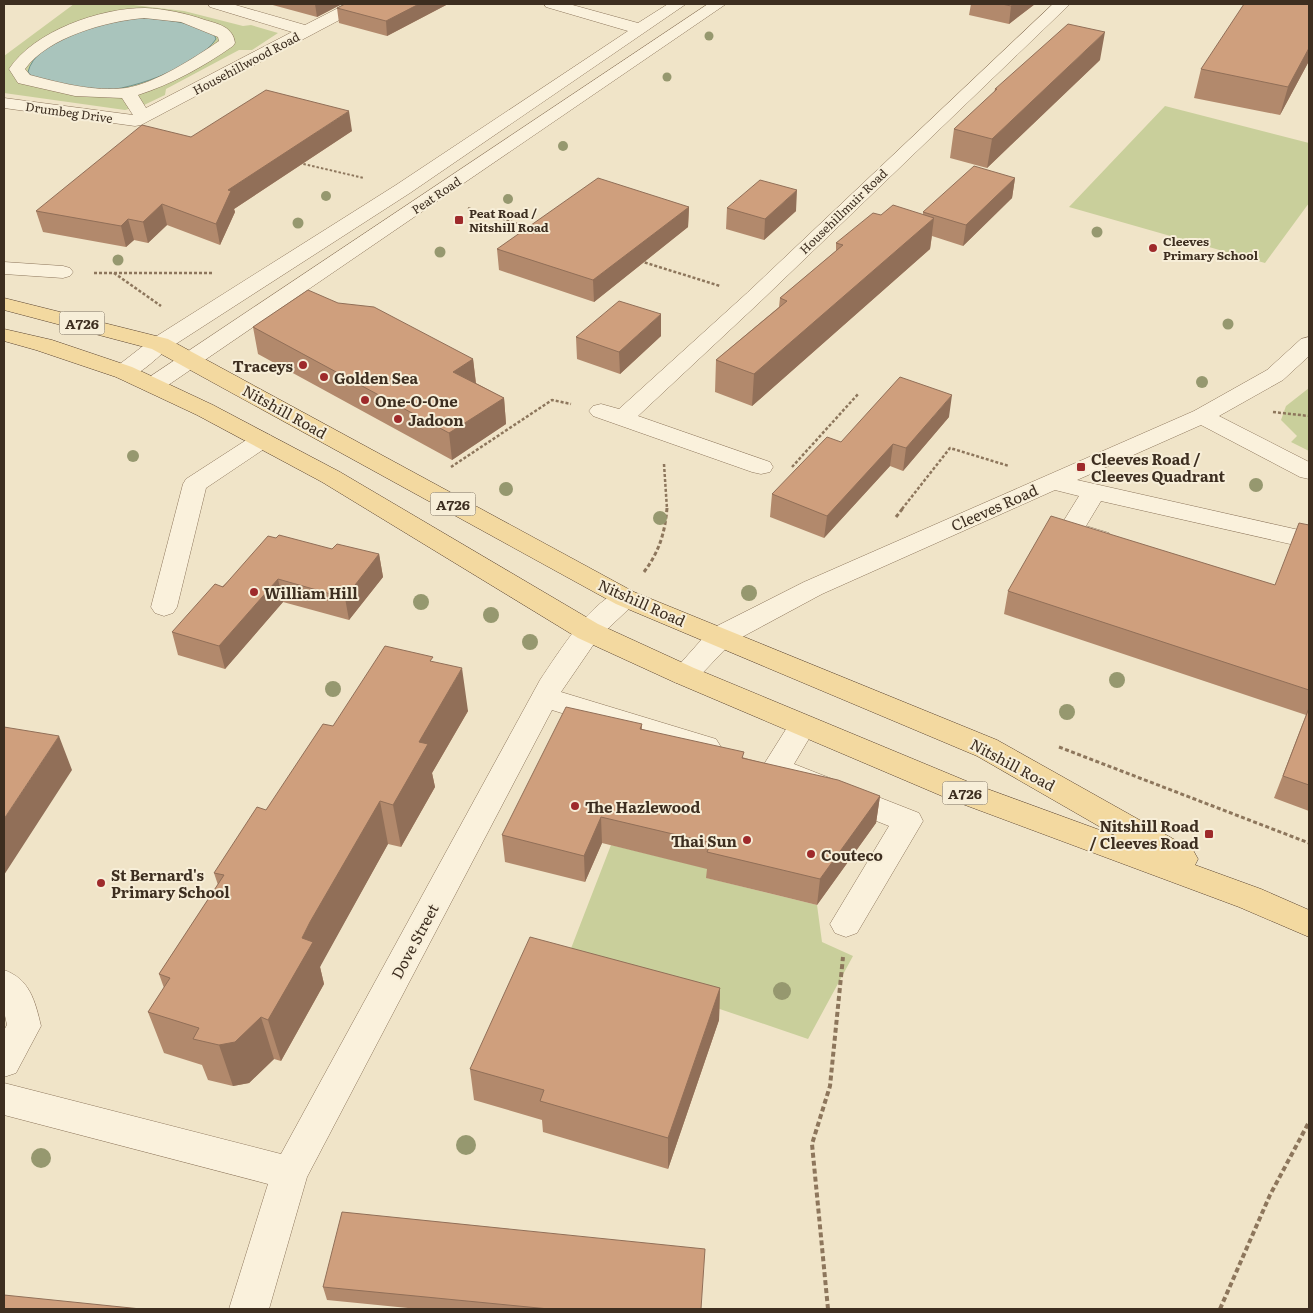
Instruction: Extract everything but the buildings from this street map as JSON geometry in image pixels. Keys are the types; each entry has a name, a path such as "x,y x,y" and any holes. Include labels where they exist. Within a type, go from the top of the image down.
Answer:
{"main road":[{"name":"Nitshill Road","path":"4,304 160,344 624,598 720,636 987,748 1250,898"},
{"name":"Nitshill Road","path":"4,335 44,345 124,372 153,385 331,477 588,631 684,675 960,791 1250,898 1309,924"}],"street":[{"path":"216,4 306,31"},
{"name":"Househillwood Road","path":"140,118 358,4"},
{"path":"552,4 640,28"},
{"name":"Peat Road","path":"124,372 160,344 403,189 678,4"},
{"name":"Peat Road","path":"153,385 288,296 718,4"},
{"name":"Househillmuir Road","path":"623,418 754,297 1062,4"},
{"path":"152,13 201,22 226,34 227,43 212,54 162,81 128,93 108,95 81,93 24,79 17,69 23,59 48,42 87,22 104,17 152,13"},
{"path":"128,93 140,118"},
{"name":"Drumbeg Drive","path":"4,103 140,118"},
{"path":"4,268 63,272"},
{"path":"288,296 312,306"},
{"name":"Cleeves Road","path":"684,675 720,636 813,588 1202,416 1275,375 1309,344"},
{"path":"601,411 662,434 761,467"},
{"path":"1202,416 1309,472"},
{"path":"164,607 195,484 262,440"},
{"path":"1053,481 1299,538"},
{"path":"1095,490 1071,530 1118,545"},
{"name":"Dove Street","path":"250,1309 290,1174 545,697 588,631 624,598"},
{"path":"545,697 752,761 908,821 846,924"},
{"path":"752,761 803,725"},
{"path":"4,984 18,999 24,1026 4,1062"},
{"path":"4,1099 290,1174"}],"path":[{"path":"63,272 243,273 263,279"},
{"path":"761,467 786,474 859,393"},
{"path":"422,487 552,400 601,411"},
{"path":"643,573 654,559 668,520 662,434"},
{"path":"908,546 884,531 950,448 1053,481"},
{"path":"1051,744 1309,844"},
{"path":"828,1309 812,1144 830,1086 846,924"},
{"path":"1220,1309 1270,1195 1309,1122"}],"green space":[{"path":"74,4 125,4 184,11 243,26 251,25 278,33 252,50 239,50 166,89 165,95 144,105 125,110 4,93 4,56"},
{"path":"1165,106 1309,143 1309,203 1265,263 1069,207"},
{"path":"1309,388 1309,451 1291,442 1297,436 1281,420 1286,406"},
{"path":"611,845 710,869 707,878 817,905 822,942 853,956 808,1039 655,987 565,964"}],"water":[{"path":"128,17 161,19 192,25 213,32 216,39 194,59 177,68 122,88 105,90 84,89 31,76 28,72 33,61 56,42 86,29"}],"place":[{"name":"Peat Road / Nitshill Road","path":"459,220"},
{"name":"Cleeves Primary School","path":"1153,248"},
{"name":"Traceys","path":"303,365"},
{"name":"Golden Sea","path":"324,377"},
{"name":"One-O-One","path":"365,400"},
{"name":"Jadoon","path":"398,419"},
{"name":"Cleeves Road / Cleeves Quadrant","path":"1081,467"},
{"name":"William Hill","path":"254,592"},
{"name":"The Hazlewood","path":"575,806"},
{"name":"Nitshill Road / Cleeves Road","path":"1209,834"},
{"name":"Thai Sun","path":"747,840"},
{"name":"Couteco","path":"811,854"},
{"name":"St Bernard's Primary School","path":"101,883"}]}
